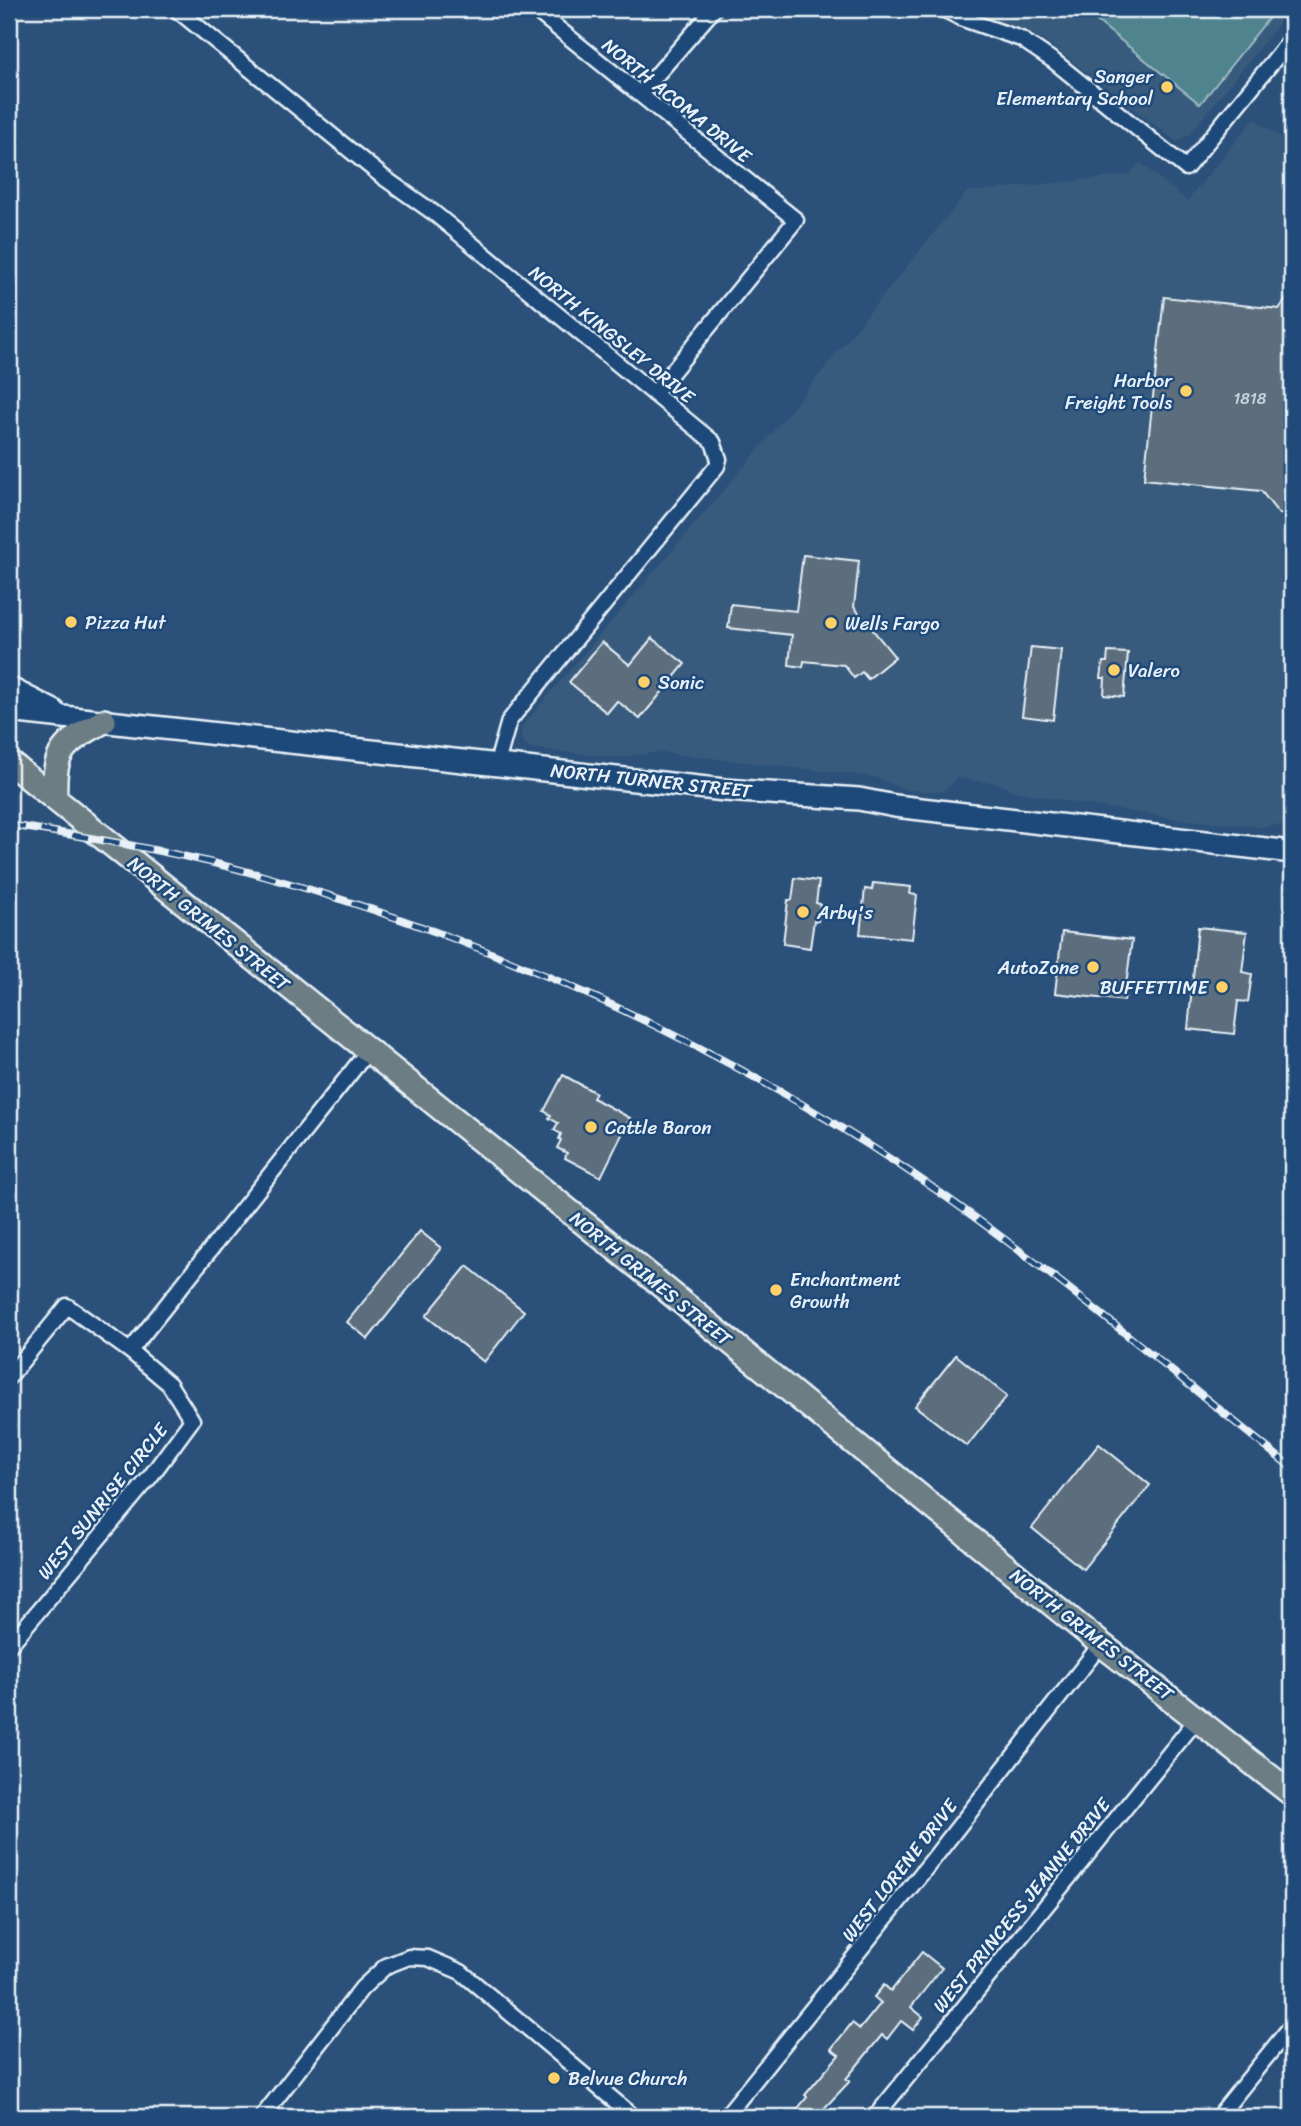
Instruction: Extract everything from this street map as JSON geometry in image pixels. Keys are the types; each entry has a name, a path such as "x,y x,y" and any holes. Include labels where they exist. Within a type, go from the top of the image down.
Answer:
{"main road":[{"path":"9,688 65,717"},
{"name":"NORTH TURNER STREET","path":"9,711 725,790 859,799 895,806 1292,852"},
{"path":"55,799 54,772 60,754 72,739 104,721"},
{"name":"NORTH GRIMES STREET","path":"9,762 640,1268 1101,1644 1292,1794"}],"street":[{"name":"NORTH KINGSLEY DRIVE","path":"176,9 383,177 433,213 713,442 719,459 717,466 509,721 497,763"},
{"name":"NORTH ACOMA DRIVE","path":"534,9 796,220 654,394"},
{"path":"640,94 714,9"},
{"path":"943,9 963,19 1021,39 1055,62 1186,168 1292,38"},
{"path":"130,1351 368,1051"},
{"name":"WEST SUNRISE CIRCLE","path":"9,1377 67,1306 130,1351 169,1384 192,1420 150,1477 9,1646"},
{"name":"WEST LORENE DRIVE","path":"725,2117 1101,1644"},
{"name":"WEST PRINCESS JEANNE DRIVE","path":"875,2117 1198,1718"},
{"path":"262,2117 362,1988 386,1966 409,1957 428,1958 461,1972 634,2117"},
{"path":"1218,2117 1292,2025"}],"shaded area":[{"name":"Sanger Elementary School","path":"967,9 1291,9 1189,135 1177,142 1043,39"},
{"path":"1254,119 1292,145 1292,824 1259,827 1179,819 1071,802 1015,791 999,784 956,778 952,785 941,792 907,790 875,777 658,752 618,758 530,748 525,744 520,737 522,726 755,454 967,192 1129,175 1140,162 1187,201"}],"green space":[{"path":"1082,9 1276,9 1200,104"}],"building":[{"path":"1292,291 1292,515 1279,514 1261,491 1144,479 1164,297 1279,309"},
{"name":"Wells Fargo","path":"803,555 859,561 854,607 895,657 868,679 862,672 854,678 844,665 804,661 803,667 789,665 792,635 728,628 731,604 796,611"},
{"name":"Sonic","path":"652,638 685,664 640,719 617,701 607,713 569,682 602,642 630,665"},
{"path":"1031,647 1061,650 1053,720 1022,716"},
{"name":"Valero","path":"1108,652 1128,653 1124,697 1104,695 1105,678 1101,678 1103,662 1107,662"},
{"name":"Arby's","path":"795,878 819,881 816,903 820,904 818,921 814,920 810,948 783,944 788,900 792,900"},
{"path":"873,883 911,887 910,894 917,895 912,939 860,934 865,889 872,890"},
{"name":"BUFFETTIME","path":"1198,927 1247,932 1242,972 1252,974 1248,1002 1238,1001 1234,1034 1188,1029"},
{"name":"AutoZone","path":"1062,932 1132,940 1124,1001 1055,993"},
{"name":"Cattle Baron","path":"563,1075 596,1093 593,1098 630,1118 601,1177 565,1158 567,1153 557,1148 561,1134 554,1130 558,1123 544,1111"},
{"path":"420,1231 441,1248 368,1339 347,1322"},
{"path":"467,1266 524,1311 484,1362 426,1316"},
{"path":"956,1355 1007,1396 967,1446 915,1406"},
{"path":"1099,1444 1150,1485 1083,1569 1032,1528"},
{"path":"922,1952 942,1968 911,2007 923,2017 913,2030 901,2021 887,2039 882,2035 846,2079 850,2081 816,2117 791,2117 807,2097 805,2095 839,2055 831,2049 852,2023 860,2029 881,2003 874,1997 884,1985 891,1991"}],"railway":[{"path":"9,825 171,853 267,877 350,902 515,963 677,1036 831,1121 955,1203 1053,1276 1292,1468"}],"place":[{"name":"Sanger Elementary School","path":"1167,87"},
{"name":"Harbor Freight Tools","path":"1186,391"},
{"name":"Pizza Hut","path":"71,622"},
{"name":"Wells Fargo","path":"831,623"},
{"name":"Valero","path":"1114,670"},
{"name":"Sonic","path":"644,682"},
{"name":"Arby's","path":"803,912"},
{"name":"AutoZone","path":"1093,967"},
{"name":"BUFFETTIME","path":"1222,987"},
{"name":"Cattle Baron","path":"591,1127"},
{"name":"Enchantment Growth","path":"776,1290"},
{"name":"Belvue Church","path":"554,2078"}]}
